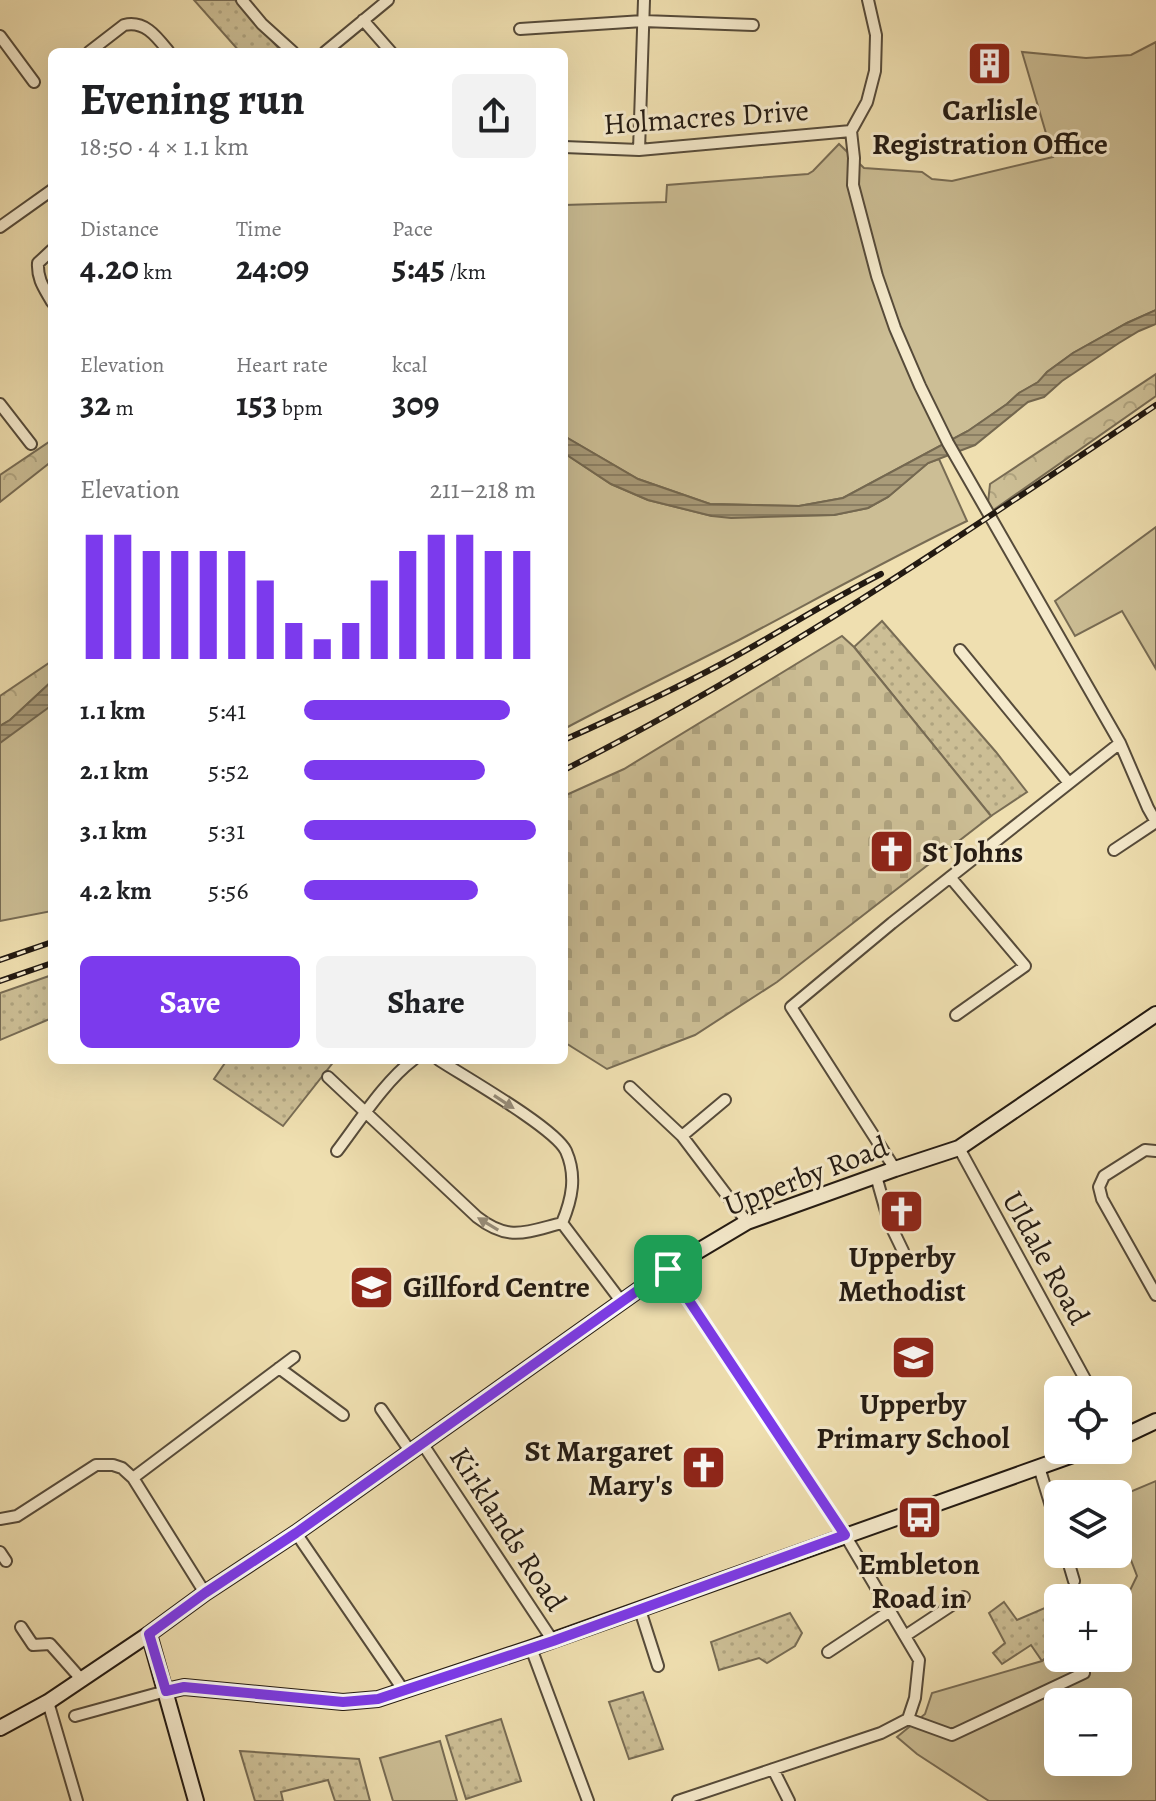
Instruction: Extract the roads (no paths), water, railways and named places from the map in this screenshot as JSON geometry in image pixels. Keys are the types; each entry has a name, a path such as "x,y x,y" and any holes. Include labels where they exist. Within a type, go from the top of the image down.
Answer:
{"street":[{"path":"242,0 289,48"},
{"path":"330,48 388,0"},
{"path":"639,150 644,0"},
{"path":"868,0 876,35 875,71 867,102 851,131 853,185 877,276 908,357 948,443 1120,743 1152,806 1156,822 1114,850"},
{"path":"363,20 388,48"},
{"path":"520,29 643,21 753,25"},
{"path":"94,48 131,23 148,28 166,48"},
{"path":"0,36 34,82"},
{"name":"Holmacres Drive","path":"568,147 639,150 851,131"},
{"path":"0,227 48,193"},
{"path":"48,254 38,263 37,273 48,295"},
{"path":"0,404 31,444"},
{"path":"960,650 1069,783"},
{"path":"895,1169 791,1007 1120,743"},
{"path":"950,877 1025,966 956,1015"},
{"name":"Upperby Road","path":"0,1728 48,1702 296,1533 668,1269 747,1222 959,1148 1156,1014"},
{"path":"337,1151 408,1064"},
{"path":"445,1064 549,1131 565,1149 574,1184 571,1202 562,1223"},
{"path":"328,1077 490,1228 510,1234 562,1223"},
{"path":"630,1087 682,1136 747,1222"},
{"path":"682,1136 725,1100"},
{"name":"Uldale Road","path":"959,1148 1083,1376"},
{"path":"1156,1151 1145,1150 1104,1176 1099,1187 1102,1199 1156,1295"},
{"path":"876,1176 889,1222 903,1251"},
{"path":"562,1223 621,1301"},
{"path":"668,1269 845,1535 919,1660 915,1698 908,1719 881,1733 678,1801"},
{"path":"133,1478 294,1357"},
{"path":"279,1368 343,1415"},
{"name":"Kirklands Road","path":"381,1409 416,1447 553,1641"},
{"path":"1132,1432 1156,1421"},
{"path":"75,1716 184,1687 343,1702 378,1699 553,1641 1047,1464"},
{"path":"0,1519 17,1516 96,1465 122,1468 133,1478 205,1593"},
{"path":"1039,1467 1044,1483"},
{"path":"296,1533 404,1691"},
{"path":"1070,1568 1074,1581"},
{"path":"905,1636 964,1597"},
{"path":"640,1610 658,1666"},
{"path":"828,1652 890,1611"},
{"path":"21,1627 33,1645 50,1644 81,1679"},
{"path":"149,1634 196,1801"},
{"path":"531,1648 588,1801"},
{"path":"908,1719 952,1735 1084,1673"},
{"path":"48,1702 77,1801"},
{"path":"773,1769 789,1801"}],"railway":[{"path":"568,768 717,687 792,642 1156,405"},
{"path":"568,738 705,672 881,574"},
{"path":"0,960 48,943"},
{"path":"0,981 48,964"}],"place":[{"name":"Carlisle Registration Office","path":"990,64"},
{"name":"St Johns","path":"891,852"},
{"name":"Upperby Methodist","path":"902,1211"},
{"name":"Gillford Centre","path":"372,1287"},
{"name":"Upperby Primary School","path":"913,1358"},
{"name":"St Margaret Mary's","path":"704,1468"},
{"name":"Embleton Road in","path":"919,1518"}]}
